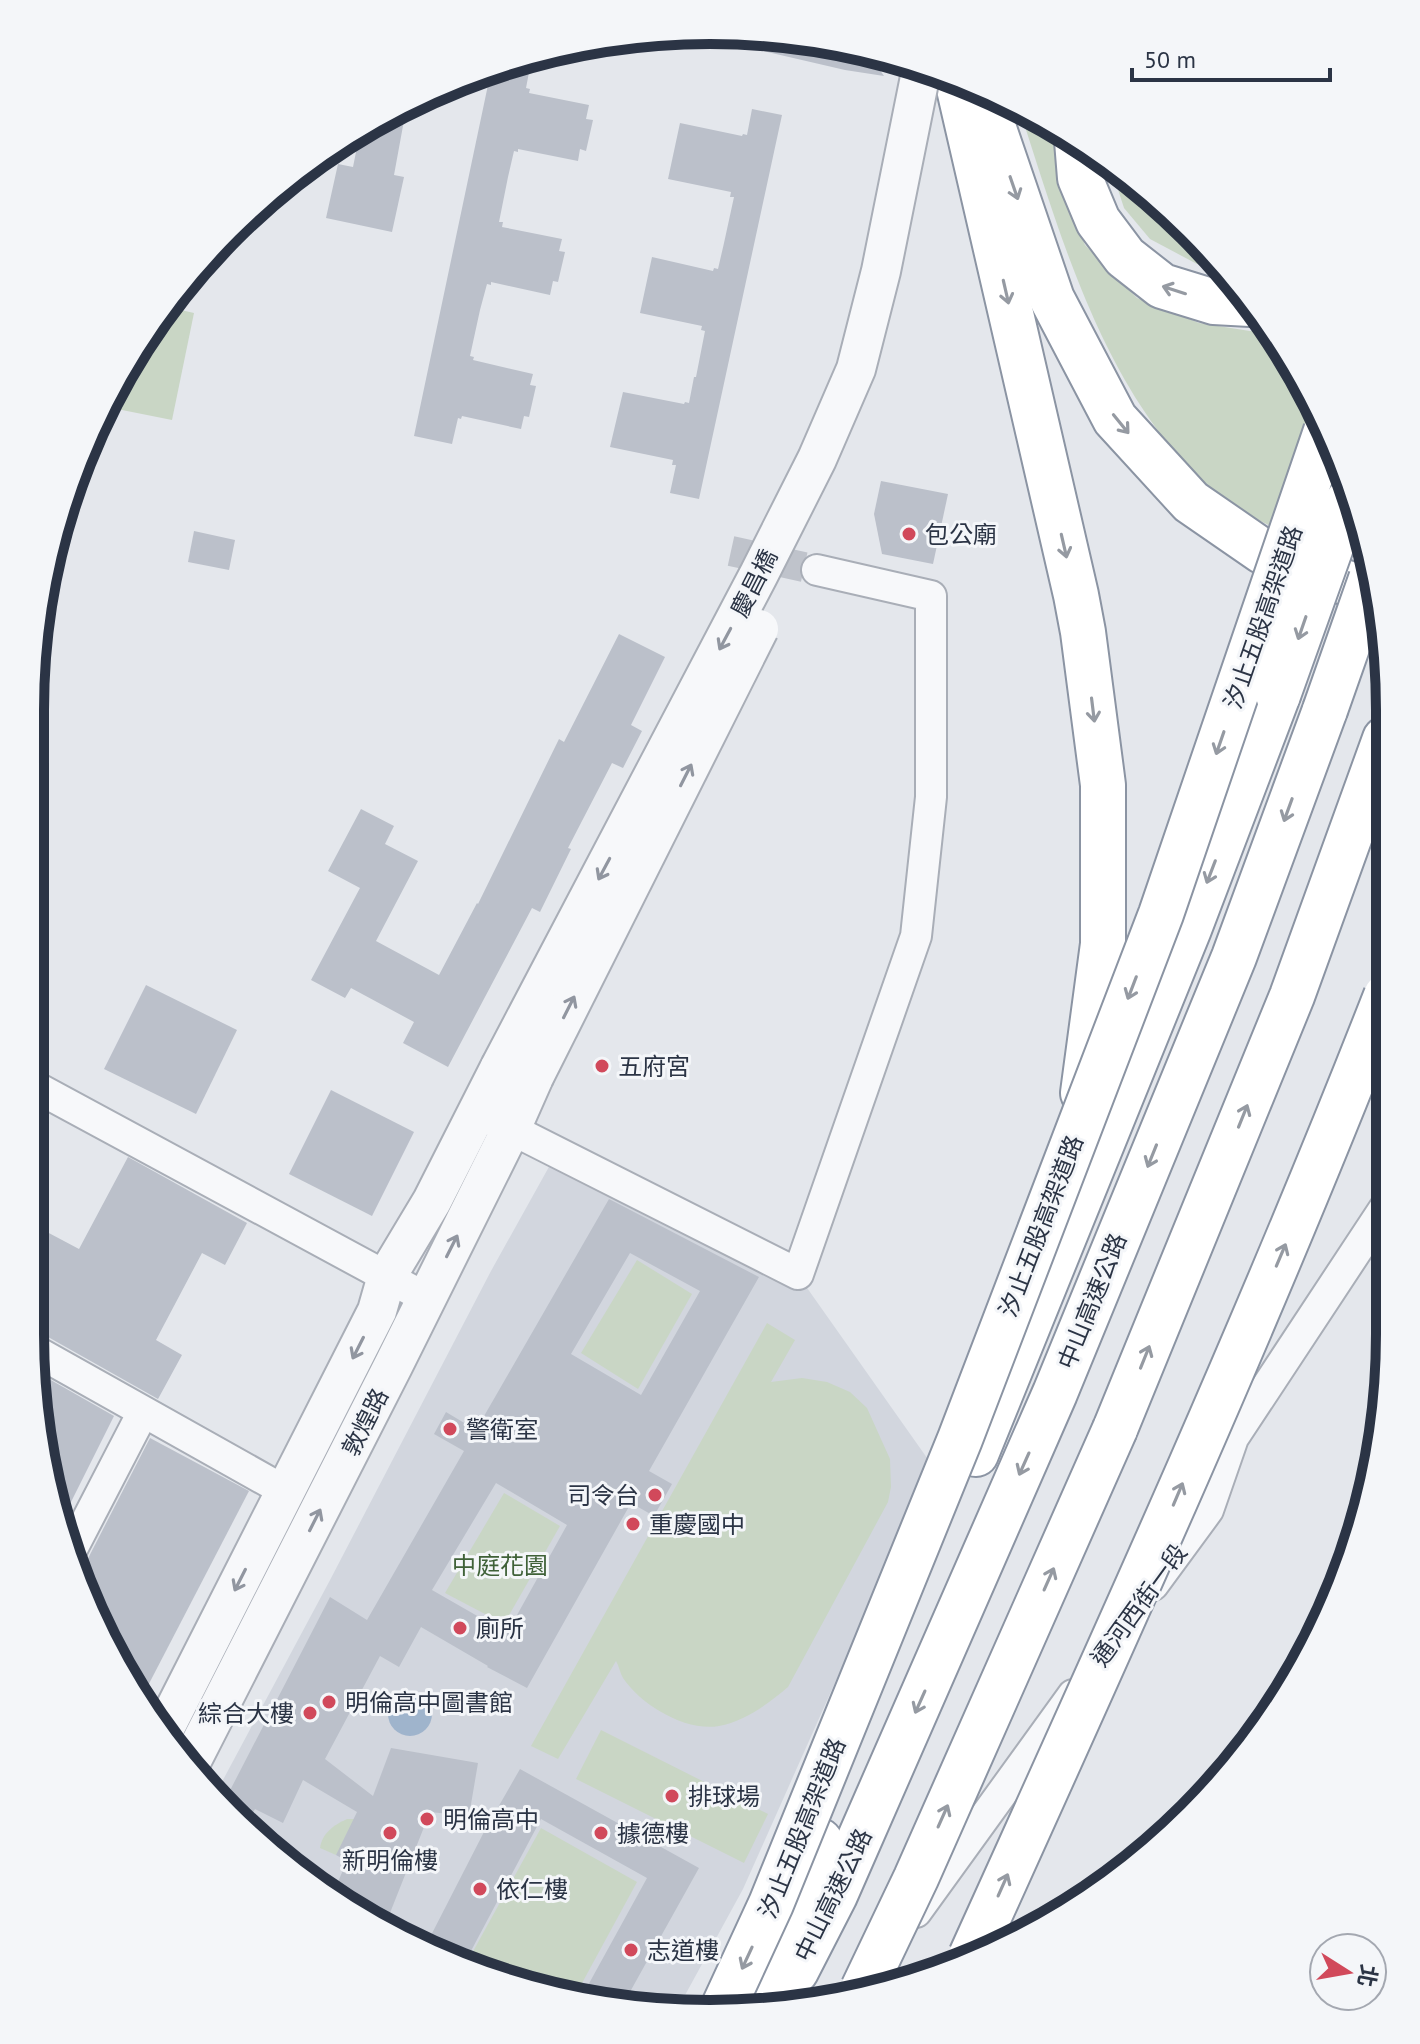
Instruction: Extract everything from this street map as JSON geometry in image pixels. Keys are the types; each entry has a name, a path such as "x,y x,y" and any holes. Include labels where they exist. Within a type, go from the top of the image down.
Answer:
{"highway":[{"path":"960,93 1079,613 1103,785 1103,944 1077,1139 1047,1280"},
{"path":"984,104 1052,299 1115,419 1191,502 1262,551 1365,590"},
{"path":"1078,155 1080,178 1098,221 1125,257 1162,286 1214,302 1237,303"},
{"name":"汐止五股高架道路","path":"727,2000 789,1861 954,1454 1161,914 1321,446"},
{"path":"770,1997 799,1893 1189,929 1278,695 1344,508"},
{"name":"中山高速公路","path":"783,1996 835,1895 1055,1393 1234,957 1365,595"},
{"path":"866,1981 916,1878 1115,1429 1292,996 1376,764"},
{"path":"1333,881 1376,807"},
{"path":"976,1944 1150,1559 1327,1149 1376,1022"}],"street":[{"name":"慶昌橋","path":"517,1072 817,459 856,369 881,271 920,78"},
{"name":"慶昌橋","path":"517,1072 831,488 873,391 905,275 944,87"},
{"path":"476,1111 798,1274 916,936 931,797 931,596 817,570"},
{"name":"敦煌路","path":"169,1721 377,1311 387,1276 432,1201 476,1111 517,1072"},
{"name":"敦煌路","path":"195,1755 511,1129 517,1072"},
{"path":"44,1092 426,1298"},
{"name":"通河西街一段","path":"868,1980 1208,1510 1233,1438 1376,1221"},
{"path":"45,1356 285,1491"},
{"path":"77,1540 143,1412"}],"shaded area":[{"name":"重慶國中","path":"555,1156 805,1285 932,1465 743,1889 683,1999 623,1994 538,1977 496,1965 415,1931 340,1888 305,1862 271,1835 220,1785 491,1271"}],"green space":[{"path":"1024,123 1055,140 1057,174 1085,245 1137,298 1199,323 1257,331 1264,340 1315,433 1280,531 1237,508 1193,471 1156,428 1124,379 1097,326 1053,214"},
{"path":"1116,183 1149,209 1207,267 1150,239 1124,208"},
{"path":"179,310 194,313 172,420 116,409 156,340"},
{"path":"637,1260 692,1294 638,1389 581,1353"},
{"path":"767,1323 795,1340 771,1382 802,1378 827,1382 850,1392 867,1408 890,1459 888,1502 788,1687 747,1716 719,1726 706,1727 679,1721 653,1707 631,1688 616,1661 558,1759 531,1746"},
{"name":"中庭花園","path":"504,1493 560,1526 504,1624 445,1593"},
{"name":"排球場","path":"601,1730 768,1814 744,1863 576,1779"},
{"path":"347,1819 359,1819 336,1855 320,1848 329,1830"},
{"path":"541,1828 637,1882 580,1987 471,1955"}],"water":[{"path":"410,1692 426,1698 432,1714 426,1730 410,1736 394,1730 388,1714 394,1698"}],"building":[{"path":"742,46 840,57 877,66 884,76 845,70"},
{"path":"530,69 526,88 530,89 529,93 589,105 586,119 593,120 586,151 580,149 578,161 518,149 518,152 514,151 508,177 499,222 503,222 502,227 562,239 559,251 565,252 558,282 553,281 550,295 491,282 491,285 487,284 470,356 474,357 473,360 533,374 530,385 536,386 529,417 524,416 521,429 462,416 458,418 452,444 414,436 489,82"},
{"path":"752,109 782,115 699,499 670,493 676,465 672,465 673,460 610,447 623,392 689,403 696,377 705,331 701,330 702,326 640,313 652,257 713,271 714,268 718,269 734,197 730,197 731,192 668,179 680,123 742,136 747,135"},
{"path":"404,119 394,175 404,177 392,232 326,218 338,164 353,167 357,145"},
{"name":"包公廟","path":"881,481 948,494 933,564 882,554 874,514"},
{"path":"194,531 235,540 229,570 188,562"},
{"path":"619,634 665,657 631,725 642,731 623,768 612,763 568,848 571,849 540,912 532,908 448,1067 403,1043 414,1022 351,988 345,998 311,980 360,888 328,871 361,809 394,826 385,844 418,861 376,941 439,975 478,904 559,739 564,742"},
{"path":"146,985 237,1030 196,1114 104,1069"},
{"path":"331,1090 414,1132 372,1216 289,1174"},
{"path":"128,1157 247,1223 225,1265 202,1253 156,1340 182,1355 158,1399 44,1335 44,1230 79,1249"},
{"path":"609,1199 759,1277 649,1471 672,1484 654,1516 631,1503 527,1688 421,1627 399,1667 380,1656 325,1759 373,1796 391,1748 478,1763 469,1816 430,1812 388,1917 336,1885 347,1861 336,1855 357,1812 303,1780 283,1823 255,1809 251,1816 228,1794 330,1597 367,1620 464,1451 434,1434 446,1412 476,1430","holes":["630,1253 700,1291 641,1395 571,1354","496,1483 567,1525 507,1633 432,1590"]},
{"path":"45,1377 114,1416 68,1509 57,1464"},
{"path":"150,1438 249,1491 146,1689 113,1629 85,1564"},
{"path":"520,1769 699,1868 628,1995 586,1988 647,1878 541,1819 469,1955 430,1938"}],"tunnel":[{"path":"731,551 817,570"}],"place":[{"name":"包公廟","path":"909,534"},
{"name":"五府宮","path":"602,1066"},
{"name":"警衛室","path":"450,1429"},
{"name":"司令台","path":"655,1495"},
{"name":"重慶國中","path":"633,1524"},
{"name":"廁所","path":"460,1628"},
{"name":"明倫高中圖書館","path":"329,1702"},
{"name":"綜合大樓","path":"310,1713"},
{"name":"排球場","path":"672,1796"},
{"name":"明倫高中","path":"427,1819"},
{"name":"新明倫樓","path":"390,1833"},
{"name":"據德樓","path":"601,1833"},
{"name":"依仁樓","path":"480,1889"},
{"name":"志道樓","path":"631,1950"}]}
